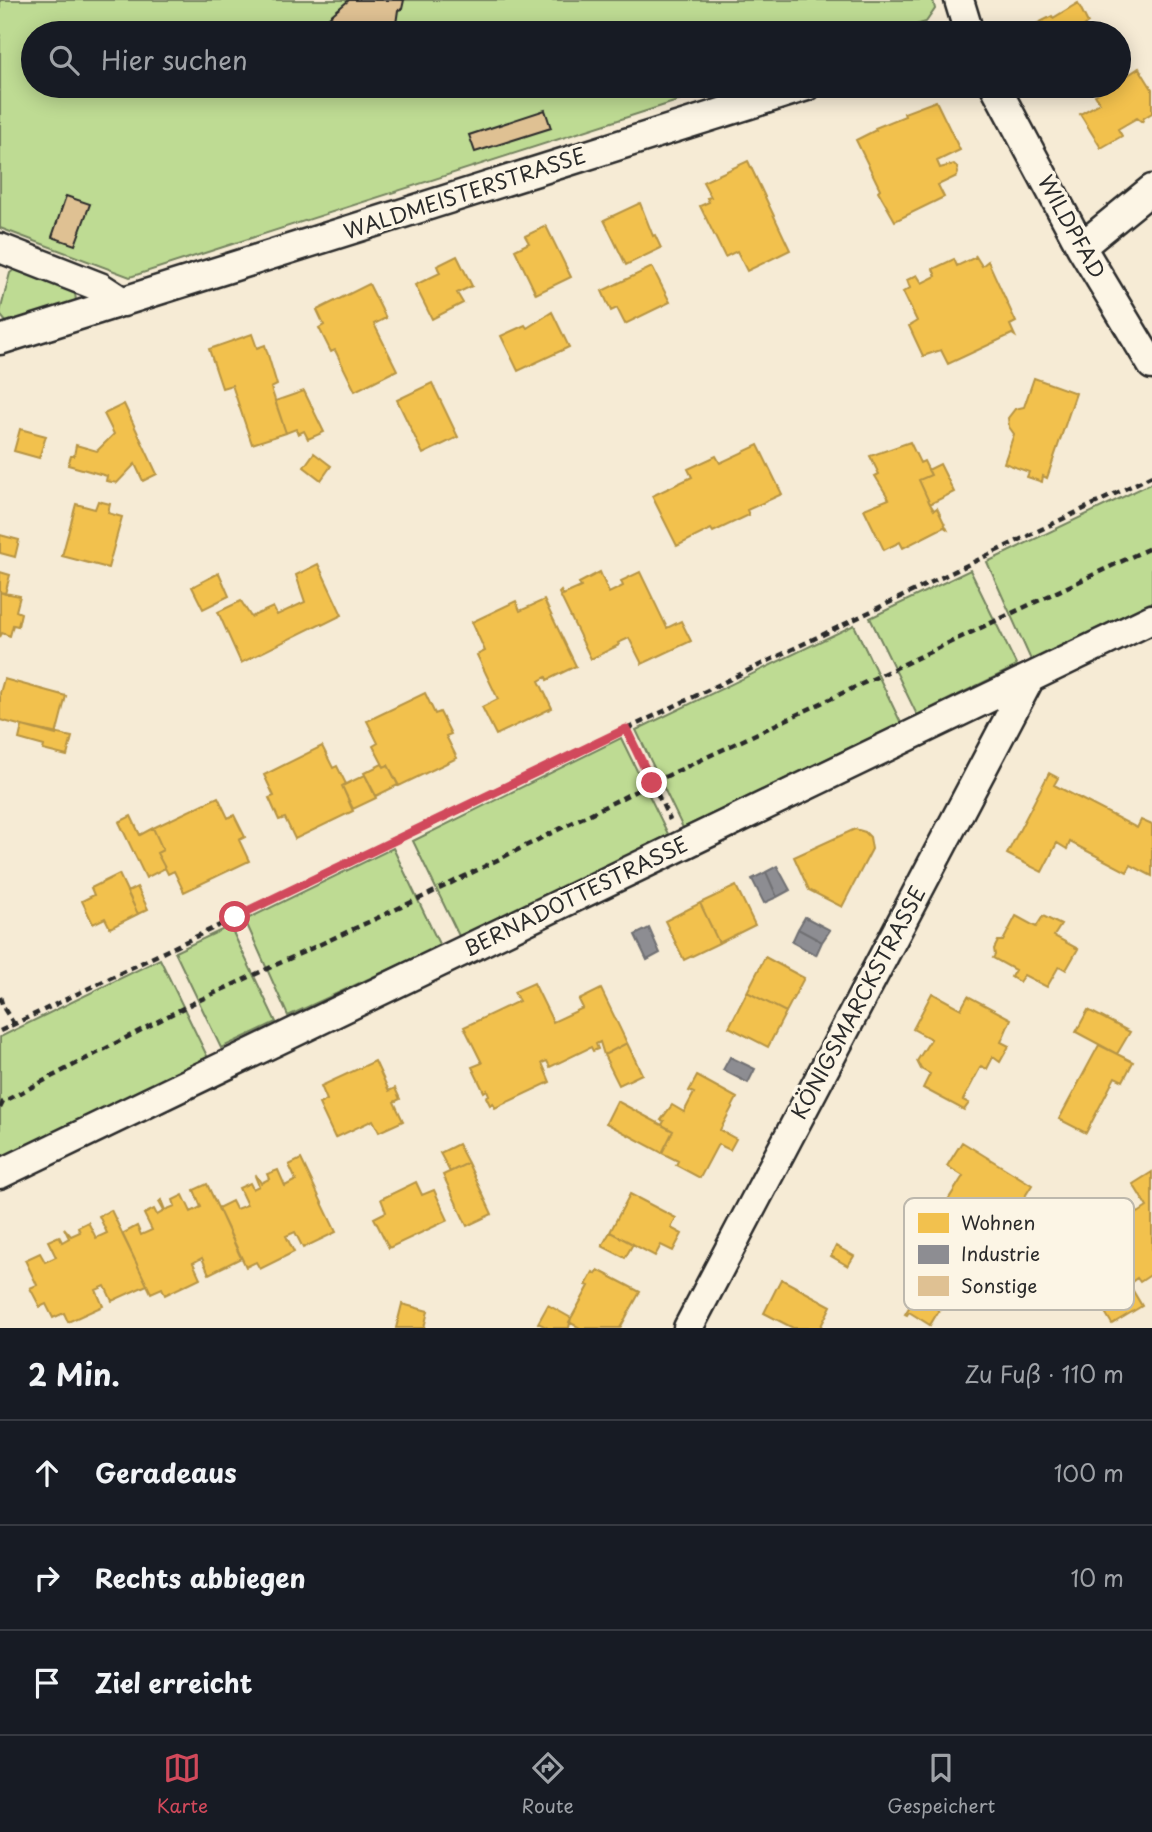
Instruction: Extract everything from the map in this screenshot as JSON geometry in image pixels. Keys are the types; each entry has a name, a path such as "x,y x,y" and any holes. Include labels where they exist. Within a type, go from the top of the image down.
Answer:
{"street":[{"path":"958,0 965,21"},
{"name":"WALDMEISTERSTRASSE","path":"0,340 769,98"},
{"name":"WILDPFAD","path":"1001,98 1081,247 1152,365"},
{"path":"1081,247 1152,189"},
{"path":"1,252 100,287 123,302"},
{"name":"BERNADOTTESTRASSE","path":"0,1174 1152,619"},
{"name":"KÖNIGSMARCKSTRASSE","path":"688,1328 1030,678"}],"path":[{"path":"0,1031 1152,476"},
{"path":"0,1108 3,1102 191,1004 427,895 652,783 1152,547"},
{"path":"626,729 682,846"},
{"path":"0,997 14,1024"}],"green space":[{"path":"0,0 933,0 935,9 927,21 21,21 21,98 687,98 130,277 0,228"},
{"path":"15,269 72,290 76,301 8,324 0,312 10,273"},
{"path":"1152,483 1152,602 1031,660 987,562"},
{"path":"970,570 1017,666 917,715 870,618"},
{"path":"854,625 901,723 683,828 636,730"},
{"path":"621,738 669,836 460,938 413,841"},
{"path":"393,848 440,946 288,1016 245,920"},
{"path":"230,926 276,1022 221,1048 175,952"},
{"path":"160,959 208,1058 0,1160 0,1037"}],"building: Wohnen":[{"path":"1078,3 1087,21 1042,21 1052,16 1053,18"},
{"path":"1139,68 1152,89 1152,113 1142,122 1137,118 1118,129 1122,136 1101,148 1080,114 1100,103 1097,98 1131,98 1131,73"},
{"path":"936,101 960,150 937,161 940,168 954,164 957,167 957,176 938,185 944,197 895,221 878,191 880,189 856,140 876,130 875,128 905,116 904,113"},
{"path":"748,161 790,250 747,271 737,251 725,257 700,206 709,202 707,198 711,197 703,182"},
{"path":"640,203 653,236 655,235 661,248 626,265 604,220"},
{"path":"546,226 571,277 536,294 515,250 529,243 525,236"},
{"path":"975,255 982,266 988,261 1016,322 1010,325 1015,336 1012,334 948,364 941,350 923,356 909,326 917,321 903,292 910,288 907,280 917,275 922,283 936,276 933,269 954,259 957,266 976,257"},
{"path":"457,256 472,286 457,293 463,303 432,319 415,285 440,273 437,266"},
{"path":"652,267 670,302 625,324 617,308 611,311 602,291"},
{"path":"369,284 386,318 374,324 397,370 355,391 335,350 331,352 319,328 324,325 317,310"},
{"path":"552,312 569,347 518,371 501,336 525,325 527,328"},
{"path":"252,334 257,348 265,345 277,385 271,388 286,433 252,444 232,385 222,388 209,349"},
{"path":"1034,378 1076,393 1047,478 1043,476 1042,482 1027,477 1029,472 1004,463 1014,434 1009,427 1008,418 1015,409 1024,407"},
{"path":"432,383 458,437 423,454 397,400"},
{"path":"304,391 324,432 308,439 304,431 298,434 296,429 286,433 275,401"},
{"path":"124,404 157,474 143,481 135,464 117,483 106,481 107,476 68,465 71,456 74,456 76,445 97,451 114,434 104,414"},
{"path":"20,429 46,436 39,458 14,451"},
{"path":"910,442 920,463 924,461 931,475 919,480 930,504 934,510 937,508 947,529 944,527 903,548 900,542 884,550 864,509 889,499 875,476 879,474 870,456"},
{"path":"758,445 782,494 747,510 749,515 713,532 711,529 677,546 652,496 692,477 688,469 716,456 720,463"},
{"path":"314,453 331,466 321,480 304,467"},
{"path":"940,464 954,492 930,504 919,480 931,475 928,470"},
{"path":"98,501 110,504 108,513 122,517 108,568 62,556 76,504 95,509"},
{"path":"0,535 19,540 15,557 0,553"},
{"path":"318,564 342,615 241,663 218,612 241,601 251,617 273,607 277,615 305,602 296,575"},
{"path":"0,572 10,575 5,594 0,592"},
{"path":"600,572 609,593 623,586 621,581 640,572 667,628 681,621 691,641 642,664 629,638 591,659 559,593 561,591 563,595 581,587 579,583"},
{"path":"219,573 229,596 203,609 192,587"},
{"path":"0,592 20,596 16,611 21,613 18,626 13,625 10,636 2,633 0,637"},
{"path":"544,600 576,666 539,681 552,708 496,735 482,707 498,699 477,655 485,651 472,622 516,601 520,611"},
{"path":"4,679 66,696 56,735 0,720 0,693"},
{"path":"425,693 435,714 440,712 451,734 446,736 457,758 399,786 388,765 384,767 373,746 378,743 367,721"},
{"path":"22,726 72,737 67,756 43,750 44,746 19,739"},
{"path":"322,746 333,768 337,766 346,784 342,786 353,811 295,839 285,818 279,820 269,798 274,796 264,775"},
{"path":"382,764 384,767 388,765 398,785 376,796 364,773"},
{"path":"1049,773 1058,778 1054,785 1137,828 1141,820 1152,825 1152,876 1131,865 1127,872 1070,842 1067,849 1057,843 1042,872 1007,854"},
{"path":"365,775 376,798 353,809 342,786"},
{"path":"218,797 228,818 234,815 245,837 239,840 249,861 184,892 174,871 168,874 157,853 163,850 153,828"},
{"path":"131,816 140,835 153,828 163,850 157,853 165,868 146,878 119,822"},
{"path":"855,829 870,837 872,849 842,907 809,890 794,857"},
{"path":"119,874 138,914 110,928 105,918 93,924 82,901 94,895 91,888"},
{"path":"736,886 755,925 719,943 700,903"},
{"path":"137,887 148,909 138,914 127,892"},
{"path":"700,903 719,943 684,960 665,921"},
{"path":"1016,916 1036,927 1043,916 1061,925 1054,936 1078,949 1066,970 1059,966 1047,987 1024,975 1019,982 1011,977 1015,970 993,958 998,941 1003,941"},
{"path":"765,957 804,978 786,1012 747,992"},
{"path":"534,983 553,1022 583,1008 579,1000 601,989 627,1043 604,1055 600,1042 596,1044 598,1049 593,1051 591,1047 550,1067 547,1061 542,1063 550,1082 495,1108 493,1103 490,1105 486,1097 489,1095 487,1090 484,1092 472,1067 482,1063 464,1027 519,1001 514,992"},
{"path":"747,992 786,1012 768,1047 729,1027"},
{"path":"932,993 961,1009 968,996 1011,1019 1001,1042 1009,1046 1000,1062 993,1057 987,1069 981,1066 963,1100 969,1103 964,1110 923,1088 930,1074 921,1069 917,1061 931,1039 913,1029"},
{"path":"1088,1010 1130,1032 1117,1054 1076,1032"},
{"path":"627,1043 642,1074 619,1085 604,1055"},
{"path":"1099,1045 1133,1062 1123,1081 1115,1077 1086,1133 1059,1119"},
{"path":"375,1061 389,1091 395,1088 400,1099 394,1102 403,1121 379,1132 373,1120 335,1138 319,1104 327,1100 321,1086"},
{"path":"697,1076 737,1098 720,1130 736,1139 730,1150 718,1144 700,1178 676,1165 678,1161 662,1153 673,1131 662,1125 664,1121 661,1120 672,1105 684,1112 694,1093 689,1091"},
{"path":"617,1101 673,1131 662,1153 606,1123"},
{"path":"962,1142 1032,1185 1024,1198 949,1198 963,1176 947,1166"},
{"path":"458,1144 468,1163 450,1172 440,1153"},
{"path":"301,1159 336,1232 303,1248 295,1232 286,1236 294,1252 260,1269 256,1262 246,1267 218,1208 232,1201 236,1209 247,1205 239,1188 250,1183 253,1189 259,1186 256,1175 261,1183 269,1179 267,1174 278,1170 285,1186 296,1180 289,1165"},
{"path":"468,1163 492,1214 467,1226 443,1175"},
{"path":"1152,1172 1152,1274 1140,1282 1137,1278 1134,1280 1134,1210 1138,1213 1147,1207 1133,1184"},
{"path":"416,1182 422,1195 434,1190 448,1220 389,1248 374,1218 386,1212 381,1199"},
{"path":"207,1184 241,1258 209,1274 202,1258 193,1263 200,1278 165,1295 162,1288 151,1293 122,1234 137,1226 141,1235 152,1230 144,1214 154,1209 157,1215 164,1211 159,1202 161,1200 165,1210 175,1206 173,1200 183,1195 191,1212 201,1207 194,1190"},
{"path":"630,1194 676,1218 671,1228 682,1234 673,1251 661,1245 655,1256 610,1232"},
{"path":"111,1210 147,1285 112,1301 105,1286 96,1290 103,1306 68,1322 64,1313 53,1318 46,1304 40,1307 30,1288 37,1285 25,1260 40,1253 45,1262 56,1257 48,1241 59,1236 62,1242 69,1238 64,1228 71,1236 80,1232 78,1227 88,1222 96,1238 107,1233 99,1216"},
{"path":"610,1232 633,1244 625,1258 602,1246"},
{"path":"836,1246 854,1256 848,1266 831,1256"},
{"path":"598,1270 640,1292 620,1328 580,1328 569,1322 589,1286 586,1285 593,1272 596,1274"},
{"path":"781,1279 831,1306 820,1328 793,1328 764,1313"},
{"path":"1134,1292 1142,1306 1112,1324 1104,1310 1134,1310"},
{"path":"402,1304 428,1311 424,1328 396,1328"},
{"path":"548,1305 571,1318 569,1328 548,1328 538,1323"},
{"path":"907,1310 939,1310 930,1325 909,1312 905,1314"}],"building: Industrie":[{"path":"777,866 790,890 777,897 766,872"},
{"path":"766,872 777,897 764,903 752,879"},
{"path":"805,917 830,930 822,942 798,929"},
{"path":"649,928 660,953 647,960 635,935"},
{"path":"798,929 822,942 816,955 792,942"},
{"path":"730,1057 755,1069 748,1083 723,1070"}],"building: Sonstige":[{"path":"349,0 404,0 402,9 398,10 396,21 333,21 329,17"},
{"path":"545,110 551,128 475,152 469,135"},
{"path":"66,196 90,204 75,245 52,237"}],"route":[{"path":"235,917 626,729 652,783"}]}
